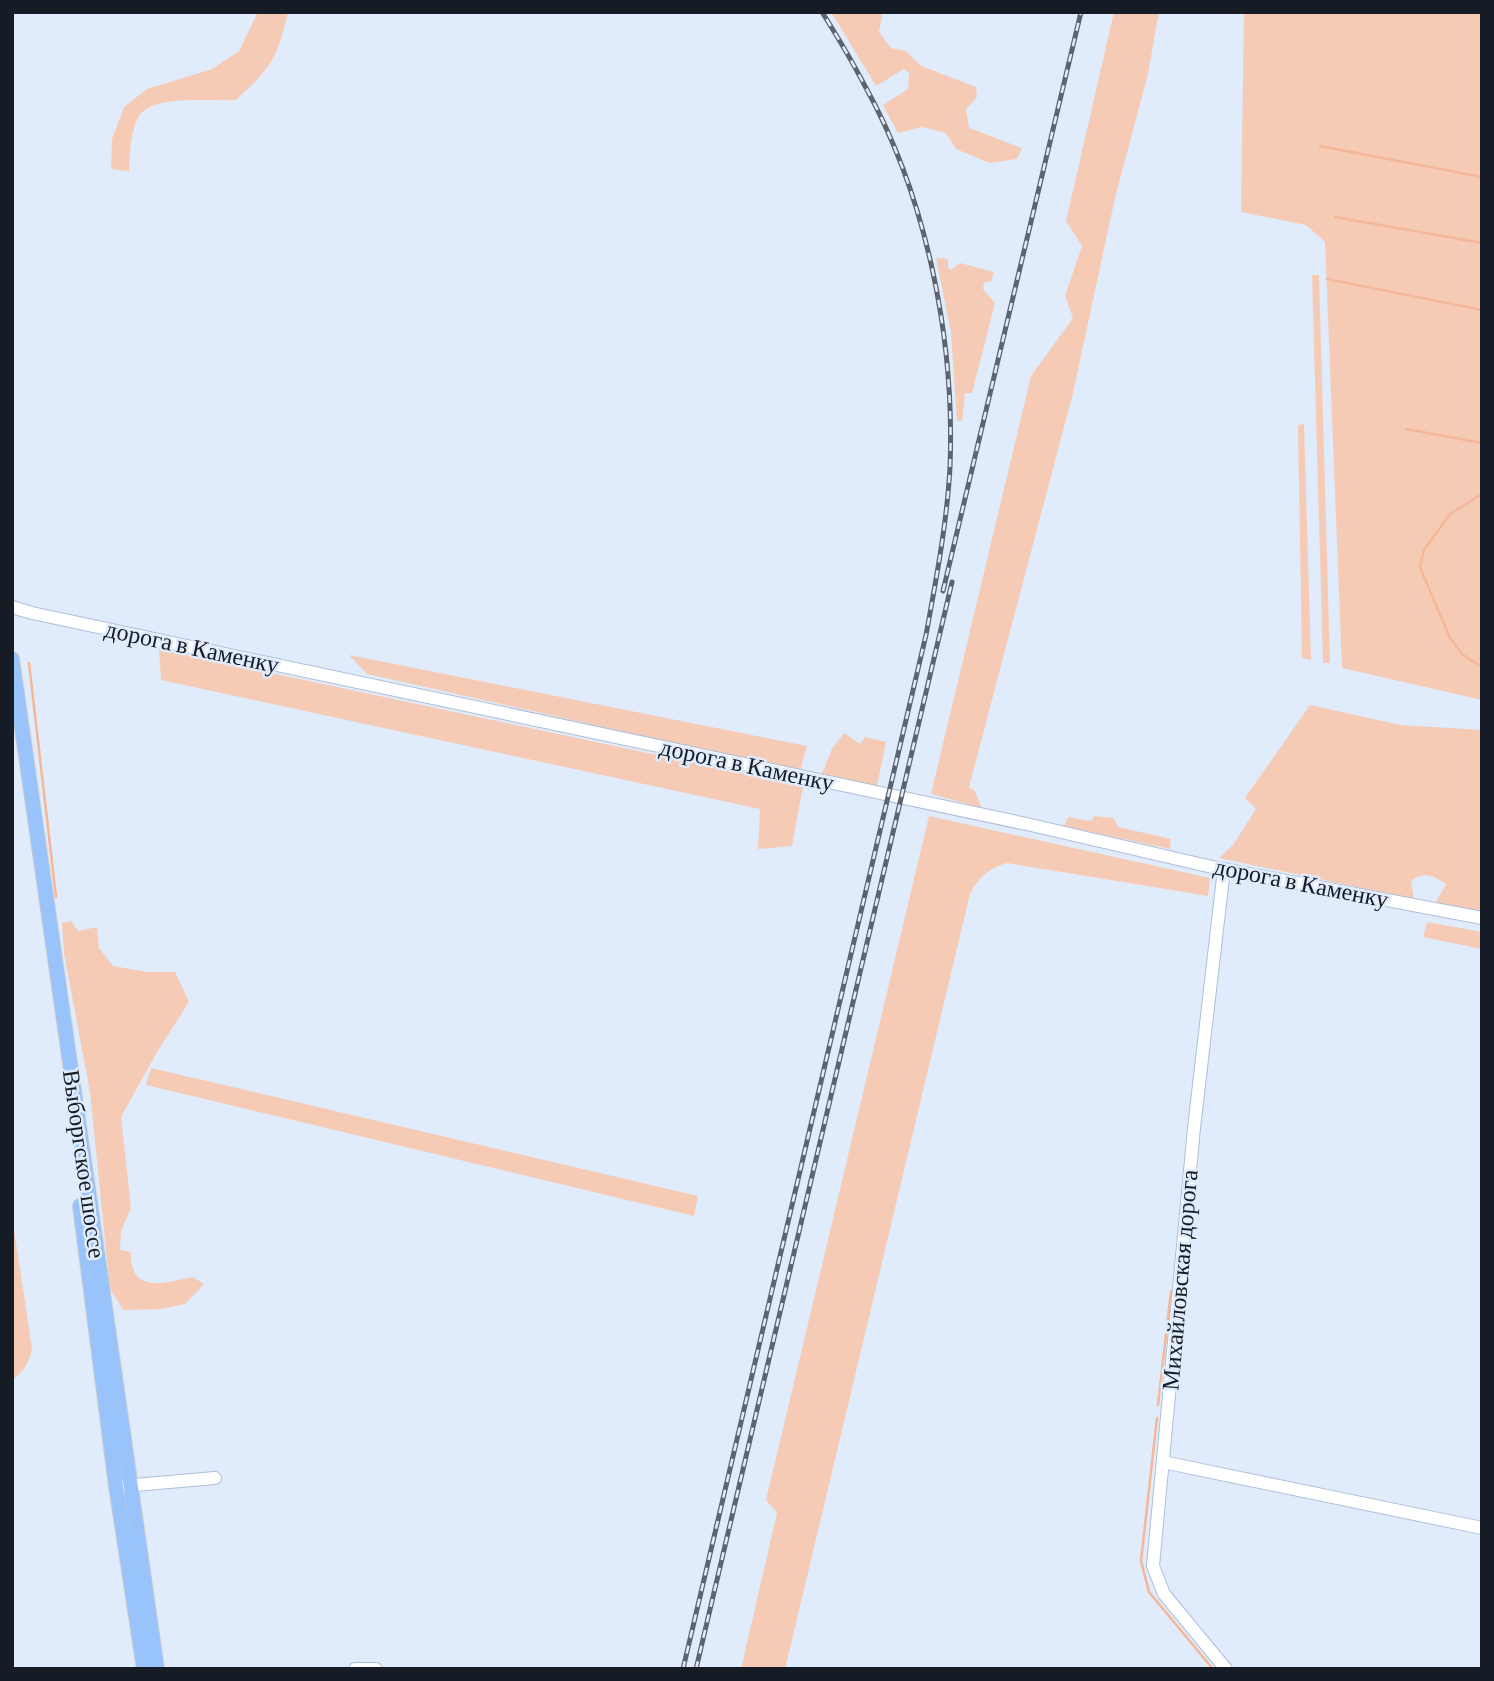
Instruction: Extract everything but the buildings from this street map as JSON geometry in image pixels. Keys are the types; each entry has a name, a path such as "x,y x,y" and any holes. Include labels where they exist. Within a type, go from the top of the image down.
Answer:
{"main road":[{"name":"Выборгское шоссе","path":"12,659 157,1669"},
{"name":"Выборгское шоссе","path":"12,724 72,1140 116,1486 144,1669"}],"street":[{"name":"дорога в Каменку","path":"12,607 1031,825 1224,869 1482,918"},
{"name":"Михайловская дорога","path":"1224,869 1194,1128 1153,1566 1164,1594 1226,1669"},
{"path":"1163,1462 1482,1528"},
{"path":"116,1486 131,1487 215,1478"},
{"path":"355,1669 376,1669"}],"shaded area":[{"path":"258,12 288,12 276,52 257,79 236,100 183,100 155,105 145,110 133,130 129,171 111,169 112,139 124,107 147,89 212,69 239,51"},
{"path":"831,12 883,12 879,32 891,48 906,51 921,66 976,87 977,97 966,109 969,128 1022,148 1017,159 990,163 956,149 946,133 922,127 898,133 883,105 908,89 909,73 904,69 876,86"},
{"path":"1114,12 1159,12 1148,74 1115,198 1073,393 969,787 974,790 982,808 931,794 1031,376 1073,318 1065,296 1082,246 1066,221"},
{"path":"1244,12 1482,12 1482,700 1342,668 1325,242 1306,225 1241,212"},
{"path":"936,258 948,259 948,268 951,270 960,263 994,272 991,281 984,283 983,289 995,303 972,393 965,393 962,421 957,421 951,333"},
{"path":"1312,275 1319,275 1330,663 1323,663"},
{"path":"1304,424 1311,660 1302,658 1298,425"},
{"path":"159,649 803,786 792,846 758,849 760,809 161,680"},
{"path":"349,655 807,746 800,771 367,674"},
{"path":"1310,705 1400,725 1482,730 1482,913 1435,904 1446,884 1428,875 1411,881 1414,899 1219,858 1233,845 1256,809 1245,798"},
{"path":"844,733 860,744 865,737 886,742 877,786 821,776 832,749"},
{"path":"929,816 1210,878 1208,896 1007,863 985,874 973,888 785,1669 741,1669 777,1513 766,1500"},
{"path":"1094,816 1114,818 1118,827 1171,839 1170,849 1064,826 1068,817 1091,821"},
{"path":"71,921 78,931 97,927 99,948 113,966 147,972 175,972 189,1002 121,1117 131,1208 121,1231 120,1250 131,1252 132,1266 143,1281 161,1283 193,1277 204,1284 185,1304 161,1309 123,1310 110,1289 90,1092 64,953 62,923"},
{"path":"1427,922 1482,932 1482,949 1423,937"},
{"path":"151,1068 698,1196 694,1216 146,1085"},
{"path":"12,1216 32,1349 25,1367 12,1380"}],"waterway":[{"path":"1320,146 1482,177"},
{"path":"1335,217 1482,243"},
{"path":"1327,279 1482,310"},
{"path":"1406,429 1482,443"},
{"path":"1482,494 1450,514 1424,550 1420,567 1450,638 1463,655 1482,667"},
{"path":"29,663 56,897"},
{"path":"1158,1405 1171,1291"},
{"path":"1157,1418 1141,1561 1149,1592 1213,1669"}],"railway":[{"path":"683,1669 926,635 949,488 948,370 933,271 920,222 887,129 855,67 822,12"},
{"path":"943,591 1081,12"},
{"path":"696,1669 952,582"}]}
